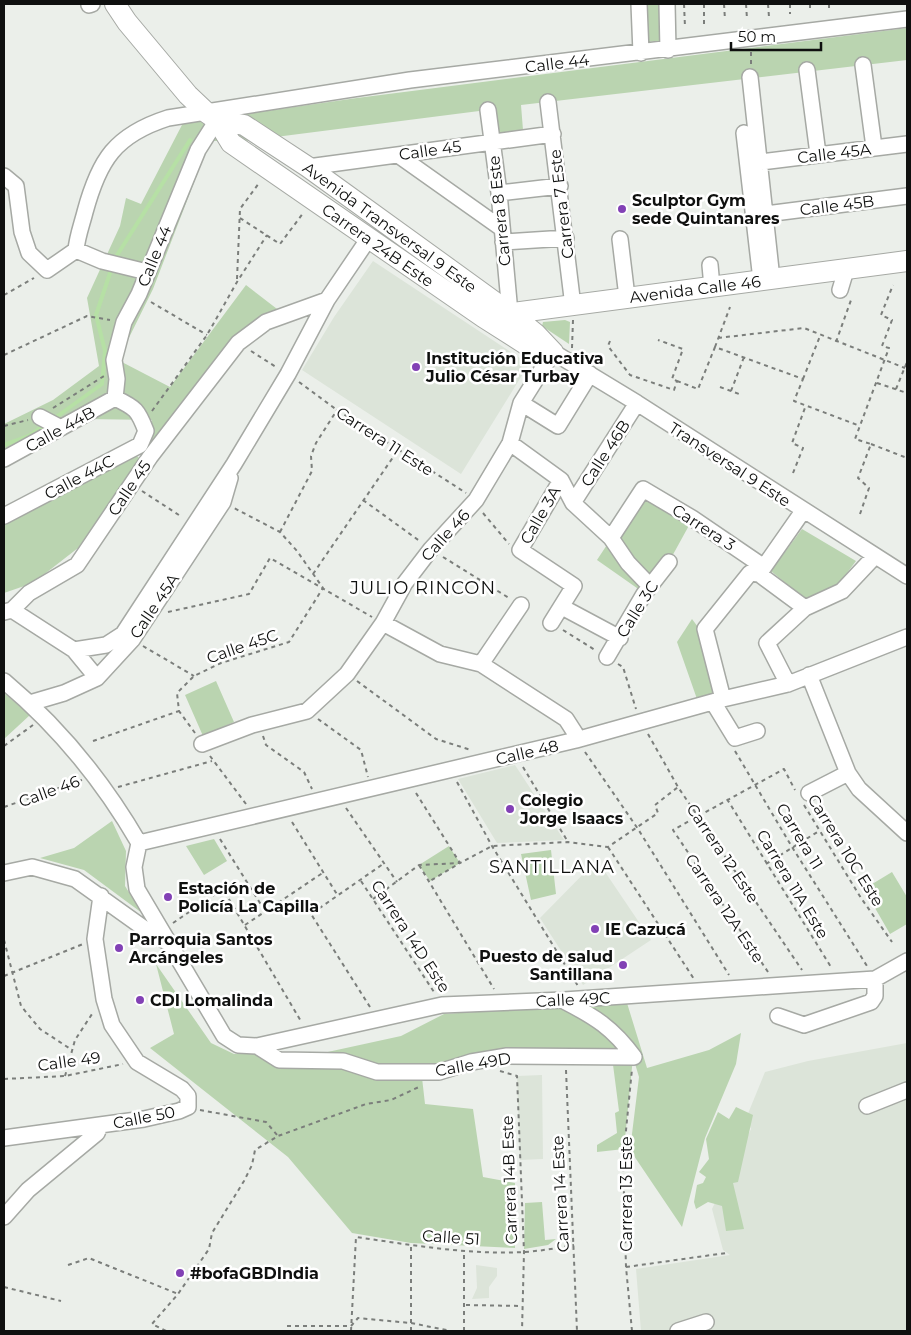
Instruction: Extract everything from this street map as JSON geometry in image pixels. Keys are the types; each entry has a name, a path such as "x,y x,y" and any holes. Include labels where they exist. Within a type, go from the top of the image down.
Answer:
{"main road":[{"name":"Carrera 24B Este","path":"115,4 127,22 182,88 212,116 231,143 483,317 530,347 562,351"},
{"name":"Avenida Transversal 9 Este","path":"212,116 244,125 308,167 562,351"},
{"name":"Avenida Calle 46","path":"483,317 510,313 573,312 627,297 907,261"}],"street":[{"path":"639,4 641,53"},
{"path":"667,4 668,50"},
{"name":"Calle 44","path":"115,398 117,379 114,360 124,322 139,294 212,116 410,80 668,50 907,19"},
{"path":"863,65 874,148"},
{"path":"807,70 818,154"},
{"path":"750,77 766,214 767,280"},
{"name":"Carrera 7 Este","path":"548,102 560,186 573,312"},
{"name":"Carrera 8 Este","path":"488,110 499,193 510,313"},
{"path":"5,176 16,186 22,232 29,253 47,270 76,250 94,180 105,159 146,125 168,118 212,116"},
{"path":"744,133 767,280"},
{"name":"Calle 45","path":"308,167 553,134"},
{"name":"Calle 45A","path":"761,162 907,144"},
{"path":"398,155 502,235 566,238"},
{"path":"499,193 560,186"},
{"name":"Calle 45B","path":"766,214 907,196"},
{"name":"Calle 45A","path":"30,703 64,693 98,678 133,640 218,499 234,464 288,374 327,300 369,238"},
{"path":"620,238 627,297"},
{"path":"76,250 102,261 147,272"},
{"path":"710,265 712,286"},
{"path":"846,270 846,293"},
{"name":"Calle 45","path":"8,611 30,593 77,565 150,457 238,343 266,322 327,300"},
{"name":"Transversal 9 Este","path":"562,351 590,374 907,576"},
{"name":"Calle 46","path":"202,744 260,723 306,711 347,674 383,623 405,583 425,556 476,500 510,443 521,403 562,351"},
{"path":"521,403 558,426 590,374"},
{"path":"115,398 135,408 145,427 140,445 150,457"},
{"name":"Calle 44B","path":"4,459 115,398"},
{"name":"Calle 46B","path":"573,503 637,403"},
{"path":"40,417 61,428"},
{"path":"510,443 561,480 573,503 610,538 628,563 650,586"},
{"name":"Calle 44C","path":"4,516 140,445"},
{"name":"Calle 3A","path":"520,550 561,480"},
{"name":"Carrera 3","path":"610,538 643,489 692,518 762,571 805,608"},
{"name":"Calle 45A","path":"133,640 193,525 218,499"},
{"path":"756,731 735,738 718,701 705,629 750,573 762,571 803,511"},
{"path":"520,550 574,586 551,623"},
{"path":"788,684 767,643 805,608 842,591 875,556"},
{"name":"Calle 3C","path":"608,657 650,586 669,562"},
{"path":"482,664 521,605"},
{"path":"562,607 620,638"},
{"path":"8,611 74,650 98,678"},
{"path":"383,623 440,654 482,664 566,719 575,733 576,740"},
{"name":"Calle 48","path":"139,843 515,755 788,684 907,637"},
{"name":"Calle 45A","path":"74,650 133,640"},
{"path":"809,676 848,773 859,789 907,833"},
{"path":"4,681 44,716 94,775 125,818 139,843 134,867 137,889 165,937"},
{"path":"802,795 848,773"},
{"path":"4,873 32,867 75,879 102,896 145,930 165,937"},
{"path":"102,896 95,939 104,999 112,1025 137,1062 182,1089 188,1096 188,1107"},
{"name":"Calle 49C","path":"165,937 224,1036 238,1045 258,1046 442,1005 586,999 875,979 907,961"},
{"path":"778,1016 804,1025 871,1002 875,996 875,979"},
{"path":"564,1000 601,1021 620,1037 634,1057"},
{"name":"Calle 49D","path":"258,1046 279,1060 343,1062 377,1072 438,1072 471,1062 507,1056 634,1057"},
{"path":"868,1106 907,1090"},
{"name":"Calle 50","path":"4,1138 100,1126 162,1115 188,1107"},
{"path":"4,1217 28,1190 98,1133 100,1126"},
{"path":"678,1331 706,1322"}],"path":[{"path":"684,4 685,27"},
{"path":"704,4 704,24"},
{"path":"724,4 725,20"},
{"path":"746,4 747,19"},
{"path":"768,4 768,16"},
{"path":"790,4 790,14"},
{"path":"810,4 810,10"},
{"path":"829,4 829,9"},
{"path":"750,77 751,39"},
{"path":"236,282 240,209 269,169"},
{"path":"240,218 280,244 314,200"},
{"path":"145,427 207,335 236,282 267,235"},
{"path":"4,295 47,270"},
{"path":"894,286 881,315 892,320 882,346 889,348 855,439 907,458"},
{"path":"836,342 846,293"},
{"path":"139,294 207,335"},
{"path":"658,340 683,349 672,379 698,389 730,307"},
{"path":"562,351 573,312"},
{"path":"4,355 87,316 102,319"},
{"path":"718,338 804,328 820,336 905,368"},
{"path":"820,336 794,401 860,426"},
{"path":"610,341 608,346 630,375 674,390 677,381"},
{"name":"Carrera 11 Este","path":"238,343 288,374 336,410 476,500 484,514 507,542 520,550"},
{"path":"715,347 803,378"},
{"path":"731,392 744,357"},
{"path":"896,389 907,362"},
{"path":"96,381 106,374"},
{"path":"877,383 907,393"},
{"path":"720,387 739,394"},
{"path":"793,473 803,448 792,443 806,405"},
{"path":"280,532 312,471 311,456 316,443 336,410"},
{"path":"860,514 869,488 858,478 871,444"},
{"path":"313,574 398,449"},
{"path":"131,485 193,525"},
{"path":"218,499 280,532 297,551 323,588"},
{"path":"167,612 249,594 270,558 383,623"},
{"name":"Calle 45C","path":"179,711 178,693 194,676 229,660 289,642 323,588"},
{"path":"133,640 148,640"},
{"path":"133,640 194,676"},
{"path":"347,674 436,740 472,750"},
{"path":"93,741 179,711 212,761 256,817"},
{"path":"306,711 361,750 371,789"},
{"path":"4,746 44,716"},
{"name":"Carrera 12 Este","path":"640,721 678,786 811,983"},
{"path":"260,723 266,745 304,772 316,801"},
{"path":"576,740 638,829 738,988"},
{"name":"Carrera 11","path":"731,744 792,847 875,979"},
{"path":"515,755 568,842"},
{"name":"Calle 46","path":"104,790 212,761"},
{"name":"Carrera 10C Este","path":"756,784 784,769 802,795 819,831 892,942"},
{"path":"450,770 492,846 586,999"},
{"name":"Calle 46","path":"4,807 94,775"},
{"path":"408,780 460,863"},
{"path":"698,816 756,784"},
{"path":"430,882 492,846 568,842 608,847 638,829 658,813 655,805 678,786"},
{"path":"338,796 397,882"},
{"name":"Carrera 11A Este","path":"728,799 839,981"},
{"path":"285,809 338,896"},
{"name":"Carrera 12A Este","path":"698,816 673,830 777,985"},
{"path":"212,826 266,911"},
{"path":"766,864 819,831"},
{"path":"608,847 702,991"},
{"path":"373,899 419,864 460,863"},
{"path":"378,1020 311,914 383,864"},
{"path":"419,864 502,1002"},
{"path":"245,925 324,872"},
{"name":"Carrera 14D Este","path":"361,880 442,1005"},
{"path":"165,937 222,889 309,1036"},
{"path":"4,976 95,939"},
{"path":"4,940 21,1006 40,1029 72,1050"},
{"path":"65,1076 72,1050 85,1022 104,999"},
{"name":"Carrera 14 Este","path":"565,1056 577,1331"},
{"name":"Carrera 13 Este","path":"632,1331 626,1267 623,1161 634,1057"},
{"name":"Calle 49","path":"4,1079 65,1076 137,1062"},
{"name":"Carrera 14B Este","path":"498,1071 517,1076 524,1252 522,1331"},
{"path":"166,1331 152,1324 178,1294 209,1249 212,1233 244,1181 252,1165 255,1150 278,1136 366,1104 391,1100 429,1082 438,1072"},
{"name":"Calle 50","path":"188,1107 266,1122 278,1136"},
{"name":"Calle 51","path":"351,1326 356,1237 464,1250 524,1252 574,1245"},
{"path":"411,1245 411,1331"},
{"path":"464,1250 466,1305 464,1331"},
{"path":"626,1267 726,1253"},
{"path":"68,1265 89,1258 178,1294"},
{"path":"4,1287 62,1301"},
{"path":"466,1305 522,1306"},
{"path":"351,1331 351,1326 358,1318 411,1323 451,1331"},
{"path":"287,1326 351,1326"}],"shaded area":[{"name":"Institución Educativa Julio César Turbay","path":"373,261 529,364 461,474 302,370 334,317"},
{"name":"Colegio Jorge Isaacs","path":"515,765 564,840 497,843 458,779"},
{"name":"IE Cazucá","path":"597,860 651,940 583,985 540,918"},
{"path":"907,1043 907,1331 641,1331 636,1269 730,1255 723,1250 712,1209 751,1129 747,1116 765,1072 808,1061"},
{"path":"542,1075 543,1159 520,1160 517,1076"},
{"path":"476,1265 497,1268 497,1276 489,1287 489,1298 472,1299 477,1288"}],"green space":[{"path":"645,4 660,4 661,41 646,42"},
{"path":"907,28 907,60 521,105 523,130 491,135 487,110 245,141 210,141 153,289 118,360 170,387 246,285 281,312 263,319 151,449 146,443 152,420 86,419 4,467 4,424 53,400 99,366 87,298 120,226 126,198 141,204 183,123 357,98"},
{"path":"565,320 570,322 569,344 542,326 543,322"},
{"path":"134,453 141,460 78,548 33,583 4,593 4,524"},
{"path":"643,490 692,520 670,560 644,593 597,560"},
{"path":"802,529 856,561 835,589 806,600 771,571"},
{"path":"692,619 701,631 718,694 697,699 677,642"},
{"path":"216,681 234,722 203,736 185,695"},
{"path":"4,693 30,715 4,739"},
{"path":"112,821 126,851 125,886 142,913 84,870 40,858 74,848"},
{"path":"214,839 227,861 204,875 186,846"},
{"path":"449,846 460,863 430,881 419,865"},
{"path":"551,850 556,894 531,900 521,854"},
{"path":"892,872 907,897 907,924 890,934 864,889"},
{"path":"156,964 211,1043 234,1054 323,1053 401,1036 444,1014 589,1004 627,1003 647,1068 709,1050 741,1033 736,1064 705,1138 682,1227 630,1150 639,1077 633,1057 624,1149 597,1152 597,1145 617,1133 615,1113 619,1111 612,1057 465,1056 421,1069 425,1104 473,1109 483,1177 515,1183 515,1248 411,1243 352,1233 288,1157 150,1048 174,1034"},
{"path":"736,1107 753,1115 738,1182 733,1183 744,1229 726,1231 722,1206 708,1202 696,1209 694,1202 697,1185 703,1183 706,1177 699,1172 709,1159 706,1139 718,1112 729,1119"},
{"path":"542,1202 545,1240 556,1239 548,1245 524,1249 525,1203"}],"waterway":[{"path":"114,260 190,140"},
{"path":"52,420 102,384 105,351 96,315 112,267"},
{"path":"4,445 29,436 46,424"}],"place":[{"name":"Sculptor Gym sede Quintanares","path":"622,209"},
{"name":"Institución Educativa Julio César Turbay","path":"416,367"},
{"name":"Colegio Jorge Isaacs","path":"510,809"},
{"name":"Estación de Policía La Capilla","path":"168,897"},
{"name":"IE Cazucá","path":"595,929"},
{"name":"Parroquia Santos Arcángeles","path":"119,948"},
{"name":"Puesto de salud Santillana","path":"623,965"},
{"name":"CDI Lomalinda","path":"140,1000"},
{"name":"#bofaGBDIndia","path":"180,1273"}],"district":[{"name":"JULIO RINCON","path":"423,588"},
{"name":"SANTILLANA","path":"552,867"}]}
